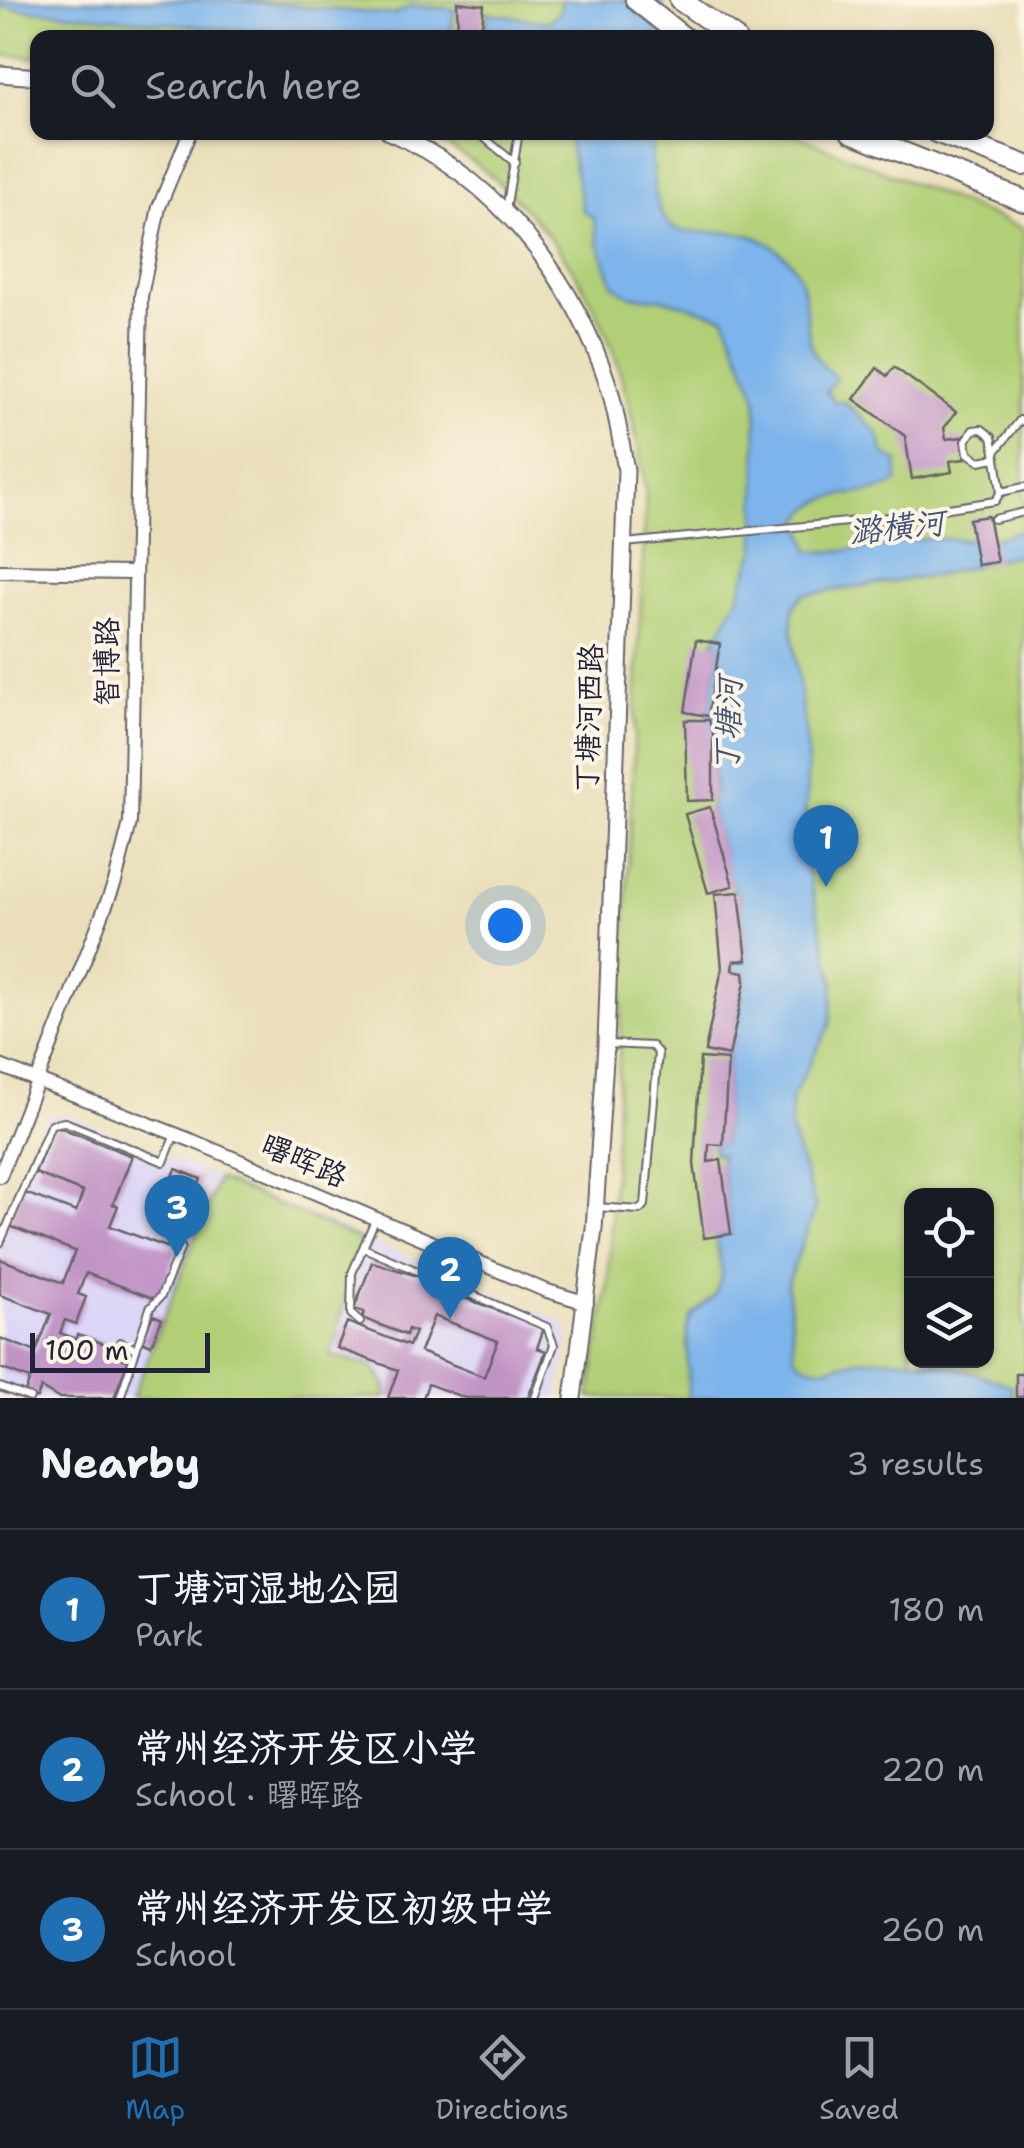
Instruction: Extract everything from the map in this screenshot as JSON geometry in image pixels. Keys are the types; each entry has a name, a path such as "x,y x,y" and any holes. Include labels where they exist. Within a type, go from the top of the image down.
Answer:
{"main road":[{"path":"636,0 674,30"},
{"path":"681,1 723,30"},
{"path":"872,140 1024,201"},
{"path":"955,140 989,154 1024,162"}],"street":[{"path":"0,74 30,76"},
{"name":"智博路","path":"0,1176 115,882 130,823 132,573 141,296 160,207 173,164 186,140"},
{"name":"丁塘河西路","path":"402,140 476,184 533,241 579,314 609,389 626,470 606,1044 587,1302 573,1398"},
{"path":"0,571 132,573"},
{"name":"曙晖路","path":"0,1066 174,1134 544,1290 587,1302"}],"lane":[{"path":"488,140 516,164"},
{"path":"505,213 518,140"},
{"path":"624,543 810,526 995,501 1001,492 996,455 992,438 982,429 973,430 966,441 968,453 979,461 996,455 1020,420 1024,422"},
{"path":"1001,492 1024,487"},
{"path":"994,518 1024,512"},
{"path":"595,1207 638,1210 645,1205 658,1053 652,1046 606,1044"},
{"path":"0,1243 51,1124 65,1122 164,1162 174,1134"},
{"path":"360,1322 351,1314 352,1273 375,1219"},
{"path":"120,1398 135,1361 134,1348 180,1247"},
{"path":"364,1248 547,1326 554,1345 535,1398"},
{"path":"120,1342 134,1348"},
{"path":"0,1387 30,1398"}],"shaded area":[{"path":"63,1113 559,1320 569,1334 558,1398 0,1398 0,1233 49,1115"}],"green space":[{"path":"0,0 593,0 634,30 30,30 30,57 0,55"},
{"path":"437,140 808,140 1024,229 1024,1398 589,1398 608,1286 646,494 629,402 601,322 559,249 495,179"},
{"path":"218,1179 361,1240 330,1355 372,1366 386,1385 385,1398 132,1398"}],"water":[{"path":"2,0 232,0 394,15 411,6 454,9 452,30 237,30 1,7"},
{"path":"561,0 664,0 658,30 486,30 488,13 548,22 560,12"},
{"name":"丁塘河","path":"568,140 652,140 654,184 662,214 675,228 736,233 762,240 796,269 815,355 836,378 826,392 837,403 843,401 878,433 884,454 898,462 897,483 833,497 810,509 800,520 810,551 839,551 925,539 988,539 1024,528 1024,553 939,575 803,595 793,608 792,629 808,753 804,855 834,982 830,1025 791,1099 791,1132 816,1207 787,1285 795,1356 818,1368 860,1360 899,1359 904,1360 904,1368 956,1368 1012,1386 1012,1398 688,1398 687,1328 691,1316 715,1295 722,1275 716,1236 731,1233 720,1154 714,1154 713,1144 723,1144 728,1060 745,982 744,973 733,970 734,961 747,959 739,892 734,892 710,807 715,789 708,716 720,645 714,643 737,600 756,548 757,398 725,317 665,299 631,296 614,286 598,243 594,218 583,211"}],"building":[{"path":"457,2 484,5 482,30 458,30"},
{"path":"894,367 956,412 944,428 946,439 962,437 965,459 950,461 952,472 912,479 905,436 854,399 877,368 887,376"},
{"path":"988,516 997,562 977,565 969,519"},
{"path":"696,640 720,644 708,716 685,712"},
{"path":"685,720 709,720 713,733 713,800 687,801"},
{"path":"710,807 733,886 708,893 685,814"},
{"path":"739,892 747,960 734,961 733,970 744,972 745,982 729,1056 705,1051 722,968 715,894"},
{"path":"700,1058 728,1060 723,1145 709,1144 708,1162 721,1160 731,1234 704,1238 694,1164"},
{"path":"54,1125 132,1156 113,1204 118,1206 110,1226 177,1251 158,1300 86,1273 78,1294 86,1297 76,1324 65,1320 60,1333 76,1339 77,1334 125,1351 122,1358 128,1361 114,1398 58,1398 41,1388 37,1398 23,1398 30,1379 0,1368 0,1338 36,1352 51,1314 0,1295 0,1259 63,1283 75,1251 7,1225 20,1191 76,1212 83,1192 35,1173"},
{"path":"176,1169 201,1179 196,1191 171,1181"},
{"path":"372,1262 427,1279 425,1283 544,1328 537,1348 546,1351 528,1398 465,1398 428,1384 423,1398 388,1398 398,1370 337,1348 347,1322 409,1346 415,1332 408,1329 406,1335 362,1318 364,1312 354,1309","holes":["434,1316 498,1341 484,1377 420,1352"]},
{"path":"153,1315 162,1319 151,1345 142,1341"},
{"path":"1016,1374 1024,1374 1024,1397 1016,1397"}],"place":[{"name":"丁塘河湿地公园","path":"826,887"},
{"name":"常州经济开发区初级中学","path":"177,1257"},
{"name":"常州经济开发区小学","path":"450,1319"}],"water label":[{"name":"潞横河","path":"897,527"}]}
